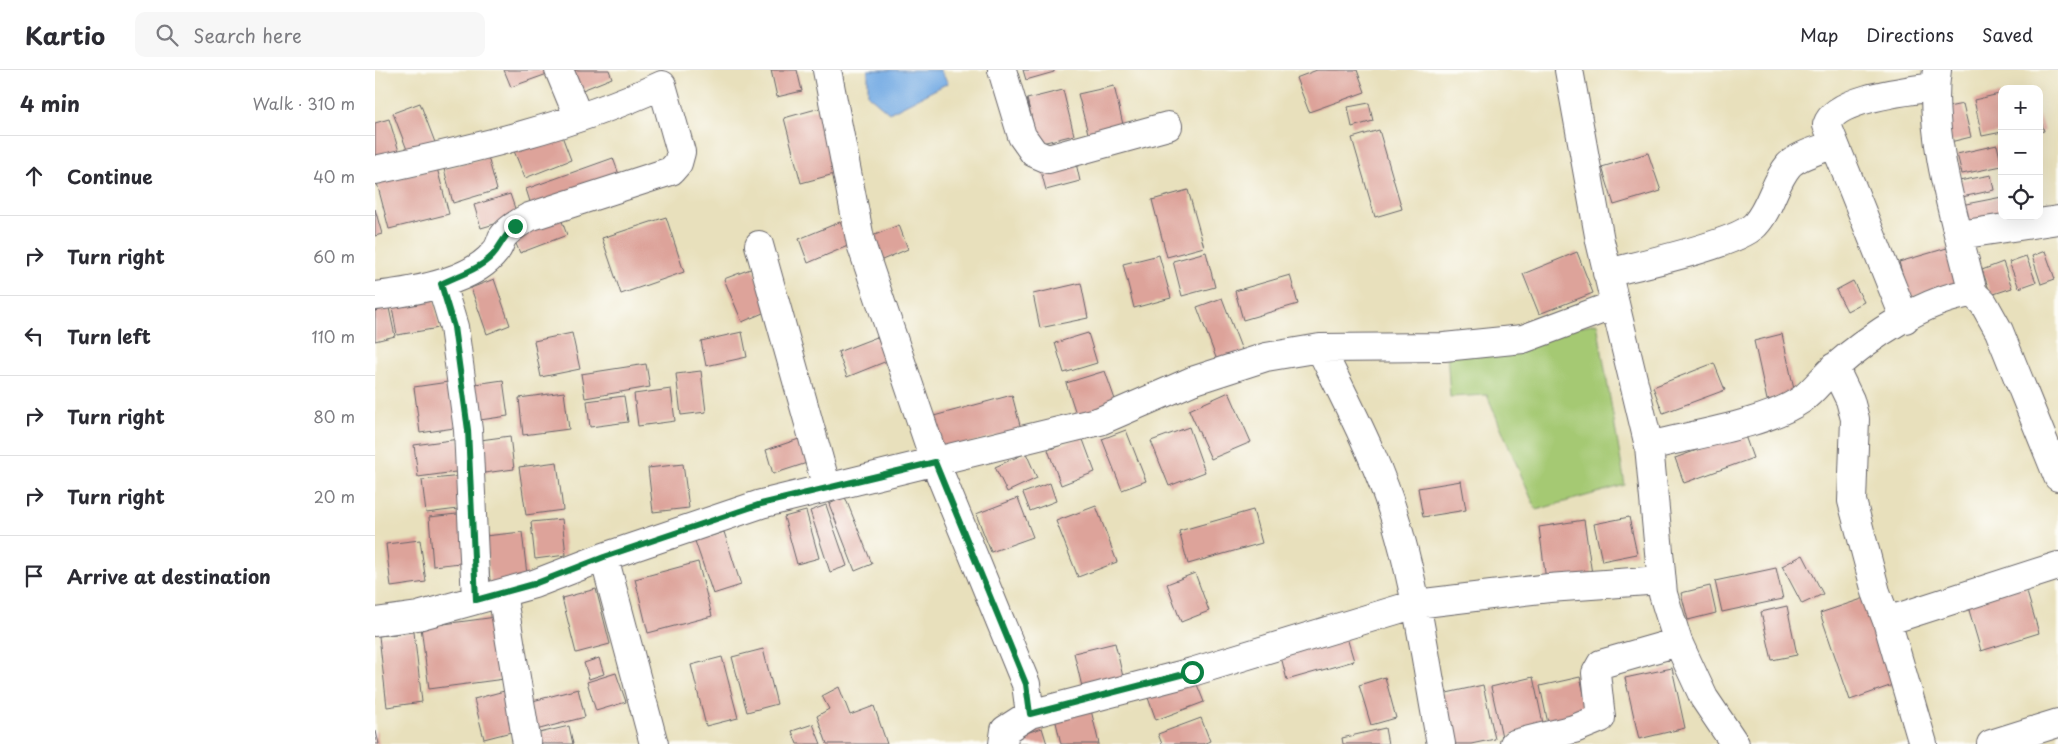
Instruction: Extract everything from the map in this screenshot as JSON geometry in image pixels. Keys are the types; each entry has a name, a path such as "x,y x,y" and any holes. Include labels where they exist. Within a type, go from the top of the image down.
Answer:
{"street":[{"path":"559,70 578,116"},
{"path":"827,70 861,244 935,462 1026,684 1030,714"},
{"path":"1002,70 1022,136 1034,153 1048,159 1167,126"},
{"path":"1569,70 1607,273 1649,446 1663,594 1678,642 1705,698 1735,744"},
{"path":"1905,319 1827,125 1829,118 1847,106 1935,79 1940,153 1973,293 1984,304 1999,331 2058,477"},
{"path":"375,170 473,149 631,100 662,86 681,152 678,163 671,170 529,217 503,237 496,252 481,265 441,284 375,296"},
{"path":"1607,273 1716,244 1740,235 1755,226 1765,212 1789,165 1799,158 1834,144"},
{"path":"1959,235 2058,220"},
{"path":"759,245 827,488"},
{"path":"441,284 454,327 468,430 476,600"},
{"path":"1649,446 1782,411 1803,399 1834,367 1880,331 1942,300 1973,293"},
{"path":"375,622 418,616 534,584 604,557 761,504 1100,421 1192,381 1266,356 1320,348 1444,347 1523,339 1614,305"},
{"path":"1320,348 1368,445 1400,535 1416,604 1441,744"},
{"path":"1834,367 1851,400 1855,420 1852,501 1876,592 1887,621 1923,744"},
{"path":"604,557 654,744"},
{"path":"1887,621 2058,566"},
{"path":"999,743 1005,730 1030,714 1192,672 1416,604 1549,588 1661,580"},
{"path":"502,593 527,744"},
{"path":"1514,744 1594,734 1601,718 1602,709 1596,673 1601,664 1678,642"},
{"path":"1991,744 2058,723"}],"green space":[{"path":"1597,323 1625,485 1536,510 1487,395 1450,397 1447,352"}],"water":[{"path":"868,70 940,70 948,83 889,113 868,95"}],"building":[{"path":"504,70 549,70 550,73 511,87"},
{"path":"575,70 609,70 612,78 575,93 567,73"},
{"path":"771,70 797,70 802,91 777,97"},
{"path":"1023,70 1054,70 1054,72 1026,80"},
{"path":"1317,70 1357,70 1365,92 1309,112 1296,78"},
{"path":"1114,86 1125,133 1090,141 1078,94"},
{"path":"1063,90 1074,135 1038,144 1027,99"},
{"path":"1998,94 1998,133 1982,136 1974,100"},
{"path":"420,103 436,145 409,155 393,113"},
{"path":"1369,103 1373,121 1352,127 1348,107"},
{"path":"1963,104 1971,137 1950,142 1943,108"},
{"path":"820,108 838,173 801,183 784,118"},
{"path":"389,119 402,161 375,169 375,123"},
{"path":"559,128 571,160 525,178 512,146"},
{"path":"1379,130 1402,209 1375,217 1352,138"},
{"path":"1997,145 1998,167 1962,174 1957,154"},
{"path":"1648,153 1661,191 1614,205 1602,167"},
{"path":"488,157 497,190 453,203 444,169"},
{"path":"613,158 621,180 533,211 526,189"},
{"path":"1076,163 1080,181 1046,190 1041,171"},
{"path":"437,168 449,214 389,229 377,183"},
{"path":"1991,175 1994,190 1962,197 1959,181"},
{"path":"1188,190 1204,247 1167,257 1152,200"},
{"path":"510,194 518,217 481,228 474,205"},
{"path":"1998,198 1998,217 1966,227 1961,205"},
{"path":"375,209 382,234 375,236"},
{"path":"559,213 567,235 520,253 512,235"},
{"path":"666,217 684,272 621,294 602,238"},
{"path":"840,222 850,245 808,263 799,239"},
{"path":"899,225 908,249 875,263 865,239"},
{"path":"1947,248 1957,284 1909,298 1899,262"},
{"path":"2045,251 2055,279 2041,284 2032,256"},
{"path":"1206,252 1215,287 1182,296 1173,261"},
{"path":"1577,252 1593,293 1539,314 1523,274"},
{"path":"1159,255 1171,298 1134,308 1123,264"},
{"path":"2026,256 2036,282 2019,288 2009,262"},
{"path":"2003,262 2012,288 1991,295 1982,270"},
{"path":"753,268 770,310 742,322 724,279"},
{"path":"1290,275 1298,304 1243,320 1235,291"},
{"path":"494,279 510,325 487,334 471,288"},
{"path":"1853,281 1864,302 1847,311 1836,290"},
{"path":"1081,283 1088,318 1040,328 1033,294"},
{"path":"1222,298 1243,353 1218,363 1197,307"},
{"path":"434,299 439,328 397,335 392,307"},
{"path":"389,308 395,336 375,341 375,311"},
{"path":"742,332 747,357 706,366 701,341"},
{"path":"572,333 580,369 541,377 534,341"},
{"path":"1088,333 1097,363 1064,373 1055,343"},
{"path":"1782,334 1795,394 1767,400 1754,341"},
{"path":"877,337 887,361 847,377 838,352"},
{"path":"1714,363 1725,390 1663,413 1653,387"},
{"path":"646,364 650,387 585,398 581,374"},
{"path":"701,371 706,412 681,415 676,374"},
{"path":"1105,371 1118,408 1078,420 1066,383"},
{"path":"503,380 508,416 473,421 468,385"},
{"path":"455,381 461,427 420,433 414,387"},
{"path":"671,389 675,421 638,426 634,394"},
{"path":"564,392 569,429 523,435 519,398"},
{"path":"1229,392 1251,442 1211,459 1189,410"},
{"path":"1012,395 1021,429 940,451 930,417"},
{"path":"624,396 628,422 590,427 587,401"},
{"path":"1189,427 1205,472 1169,486 1151,441"},
{"path":"1126,430 1146,481 1122,490 1102,439"},
{"path":"1744,433 1753,458 1684,483 1675,458"},
{"path":"510,436 514,469 477,474 473,441"},
{"path":"1082,437 1095,472 1061,485 1048,450"},
{"path":"802,438 810,462 773,474 766,450"},
{"path":"459,439 463,471 418,477 414,445"},
{"path":"1026,453 1037,478 1007,492 995,467"},
{"path":"557,462 563,510 526,515 519,467"},
{"path":"683,464 689,508 653,512 648,468"},
{"path":"462,476 466,508 426,513 422,480"},
{"path":"1461,481 1466,510 1423,517 1418,488"},
{"path":"1050,483 1056,501 1030,511 1023,493"},
{"path":"845,497 872,564 855,571 829,504"},
{"path":"1018,498 1033,537 991,552 976,514"},
{"path":"826,505 847,566 830,572 810,511"},
{"path":"1096,506 1117,562 1078,577 1056,521"},
{"path":"1253,510 1262,543 1188,564 1179,531"},
{"path":"806,511 819,558 797,564 784,517"},
{"path":"466,513 469,562 433,566 429,517"},
{"path":"1629,517 1637,554 1602,561 1594,524"},
{"path":"562,519 566,555 535,559 531,522"},
{"path":"1584,520 1593,581 1547,588 1539,527"},
{"path":"522,532 528,583 491,588 485,536"},
{"path":"724,532 741,585 713,594 695,541"},
{"path":"420,540 426,582 391,587 386,544"},
{"path":"1803,555 1823,594 1802,604 1782,566"},
{"path":"698,562 712,616 648,633 635,579"},
{"path":"1776,568 1783,599 1722,612 1715,581"},
{"path":"1195,573 1209,611 1181,622 1167,584"},
{"path":"2024,582 2039,633 1981,651 1966,600"},
{"path":"1710,586 1716,613 1688,620 1681,593"},
{"path":"596,589 610,644 576,653 562,598"},
{"path":"1871,596 1901,682 1850,700 1820,613"},
{"path":"1787,606 1797,655 1772,660 1761,612"},
{"path":"496,617 504,679 429,689 421,627"},
{"path":"414,632 422,702 387,707 379,636"},
{"path":"1346,634 1354,661 1287,680 1280,653"},
{"path":"1115,643 1124,681 1083,691 1074,653"},
{"path":"763,649 777,704 747,712 732,657"},
{"path":"722,657 738,718 706,726 691,665"},
{"path":"599,658 604,674 589,679 584,663"},
{"path":"1672,668 1685,728 1639,739 1625,678"},
{"path":"616,673 626,702 596,711 587,682"},
{"path":"1194,677 1204,702 1156,720 1147,695"},
{"path":"1385,677 1396,718 1371,725 1359,685"},
{"path":"1533,677 1544,728 1502,737 1491,687"},
{"path":"1580,677 1590,719 1549,728 1540,686"},
{"path":"1483,685 1495,739 1471,744 1452,744 1442,694"},
{"path":"839,687 850,715 874,706 887,744 827,744 817,716 829,709 822,696"},
{"path":"578,689 585,717 536,730 529,702"},
{"path":"508,690 519,730 484,739 474,699"},
{"path":"1091,710 1099,744 1061,744 1055,718"},
{"path":"1201,718 1210,741 1203,744 1162,744 1158,734"},
{"path":"813,724 821,744 797,744 792,731"},
{"path":"569,726 573,744 537,744 535,734"},
{"path":"1042,728 1047,744 1015,744 1013,737"},
{"path":"1385,728 1388,744 1343,744 1342,738"},
{"path":"376,731 379,744 375,744"}],"route":[{"path":"515,226 503,237 496,252 481,265 441,284 454,327 468,430 476,600 534,584 604,557 761,504 935,462 1026,684 1030,714 1192,672"}]}
